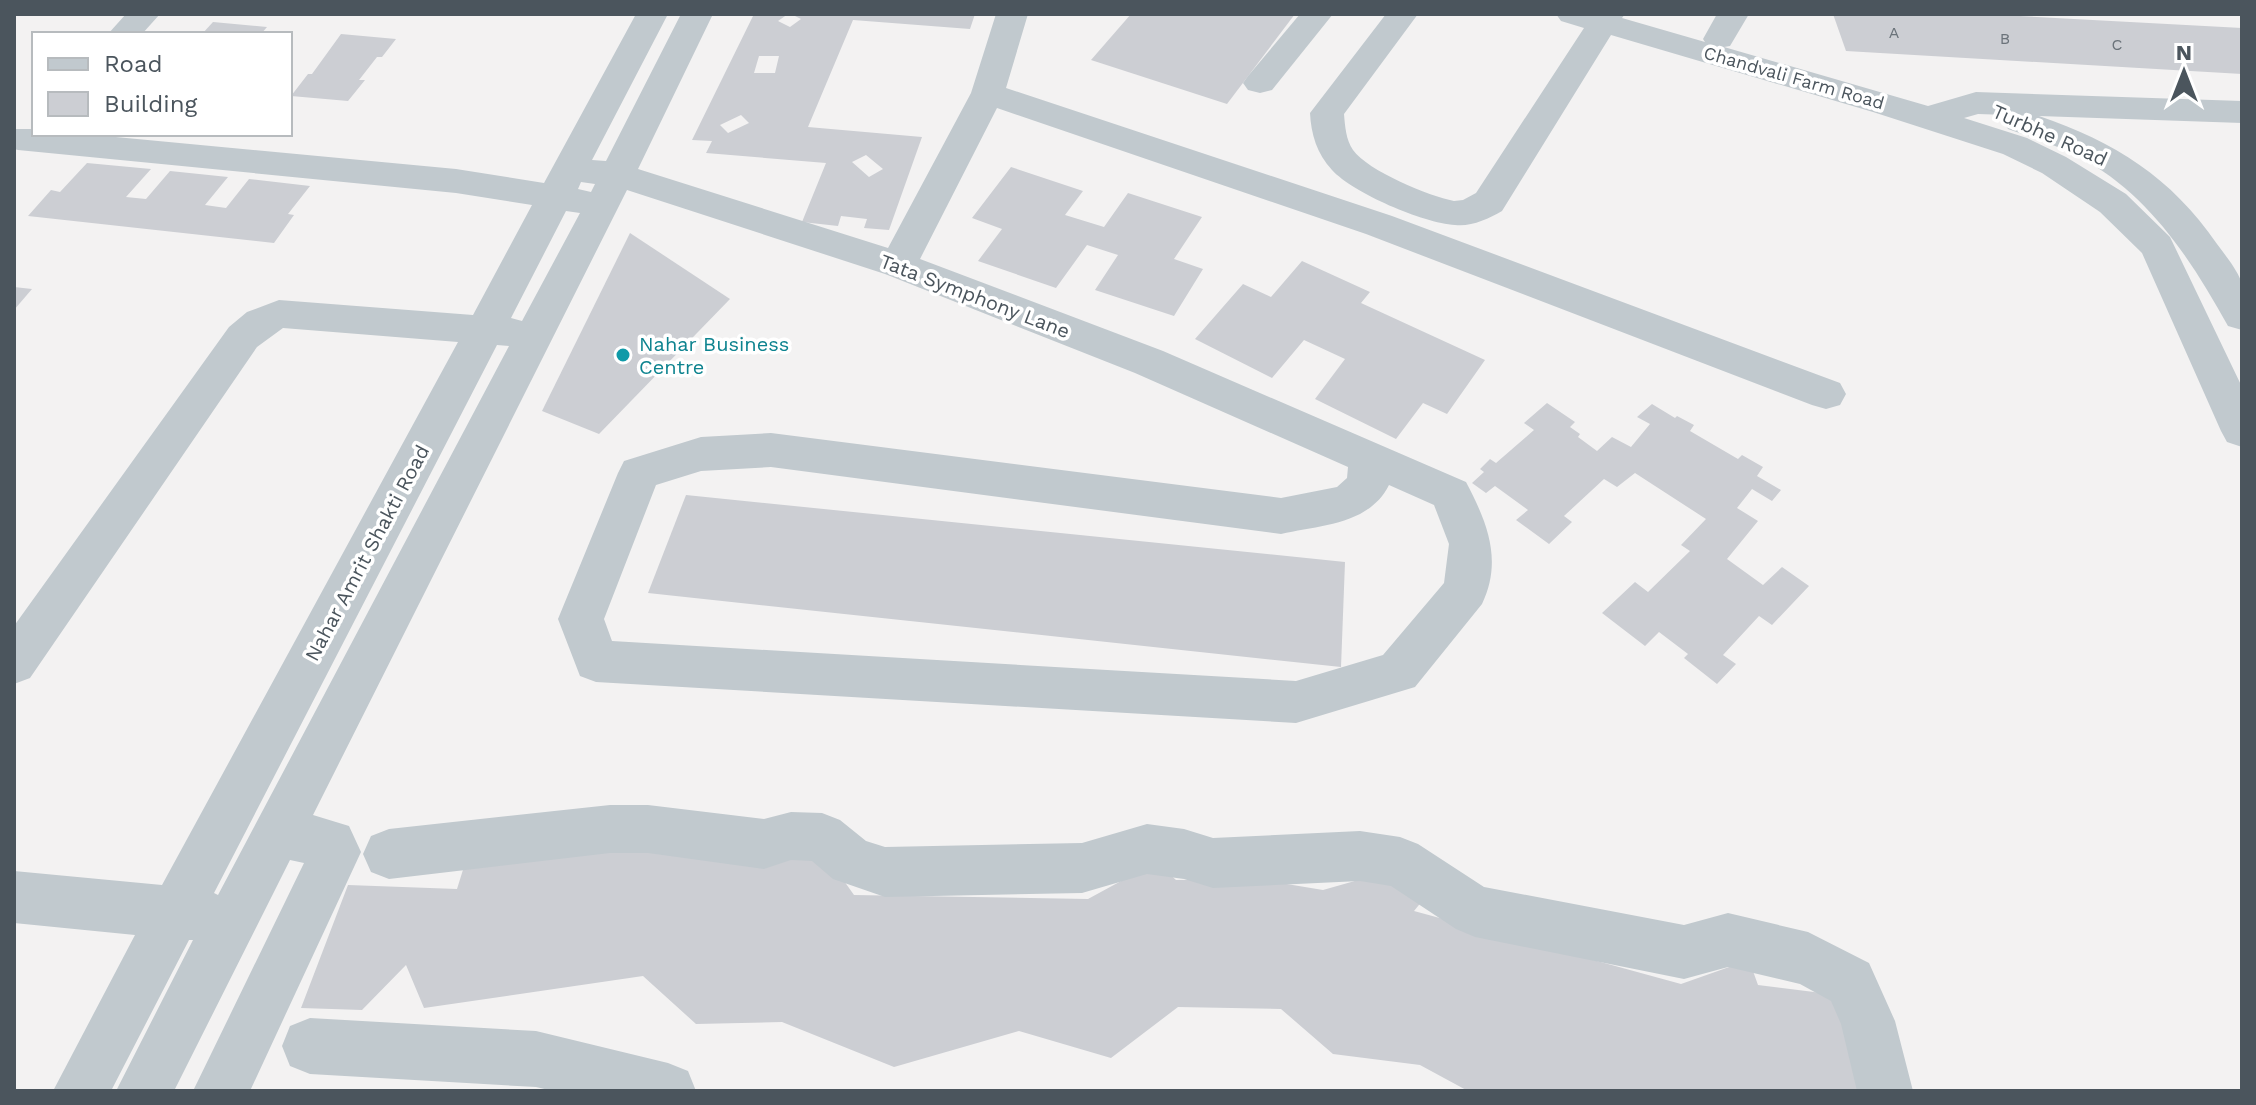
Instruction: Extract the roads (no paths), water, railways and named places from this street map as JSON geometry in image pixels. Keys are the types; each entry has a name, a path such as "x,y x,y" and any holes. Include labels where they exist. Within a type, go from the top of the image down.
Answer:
{"street":[{"path":"126,32 144,14"},
{"name":"Nahar Amrit Shakti Road","path":"81,1091 652,14"},
{"path":"144,1091 536,334 697,14"},
{"path":"898,265 988,93 1012,14"},
{"path":"1260,83 1317,14"},
{"path":"1402,14 1327,113 1329,140 1346,165 1384,187 1450,214 1471,212 1489,202 1595,17"},
{"name":"Chandvali Farm Road","path":"1636,14 1726,26 1976,103"},
{"name":"Chandvali Farm Road","path":"1595,17 2015,146 2054,165 2113,203 2157,246 2242,431"},
{"path":"988,93 1379,225 1826,394"},
{"path":"1928,118 1976,103 2242,112"},
{"name":"Turbhe Road","path":"1976,103 2093,150 2126,171 2173,210 2196,239 2242,316"},
{"name":"Tata Symphony Lane","path":"22,135 472,184 562,183 609,189 898,265 1149,362 1369,458 1451,494 1471,544 1466,590 1398,672 1296,702 596,661 581,619 639,473 701,454 771,450 1281,516 1349,502 1368,485 1369,458"},
{"path":"14,663 243,337 261,322 279,314 536,334"},
{"path":"389,854 610,829 648,829 764,844 791,836 822,837 851,861 885,872 1082,868 1147,849 1184,854 1213,863 1360,856 1400,862 1475,911 1684,952 1728,940 1808,959 1850,982 1868,1021 1885,1091"},
{"path":"221,1091 336,852 331,843 278,834"},
{"path":"14,897 235,918"},
{"path":"310,1046 536,1059 668,1091"}],"place":[{"name":"Nahar Business Centre","path":"623,355"}]}
